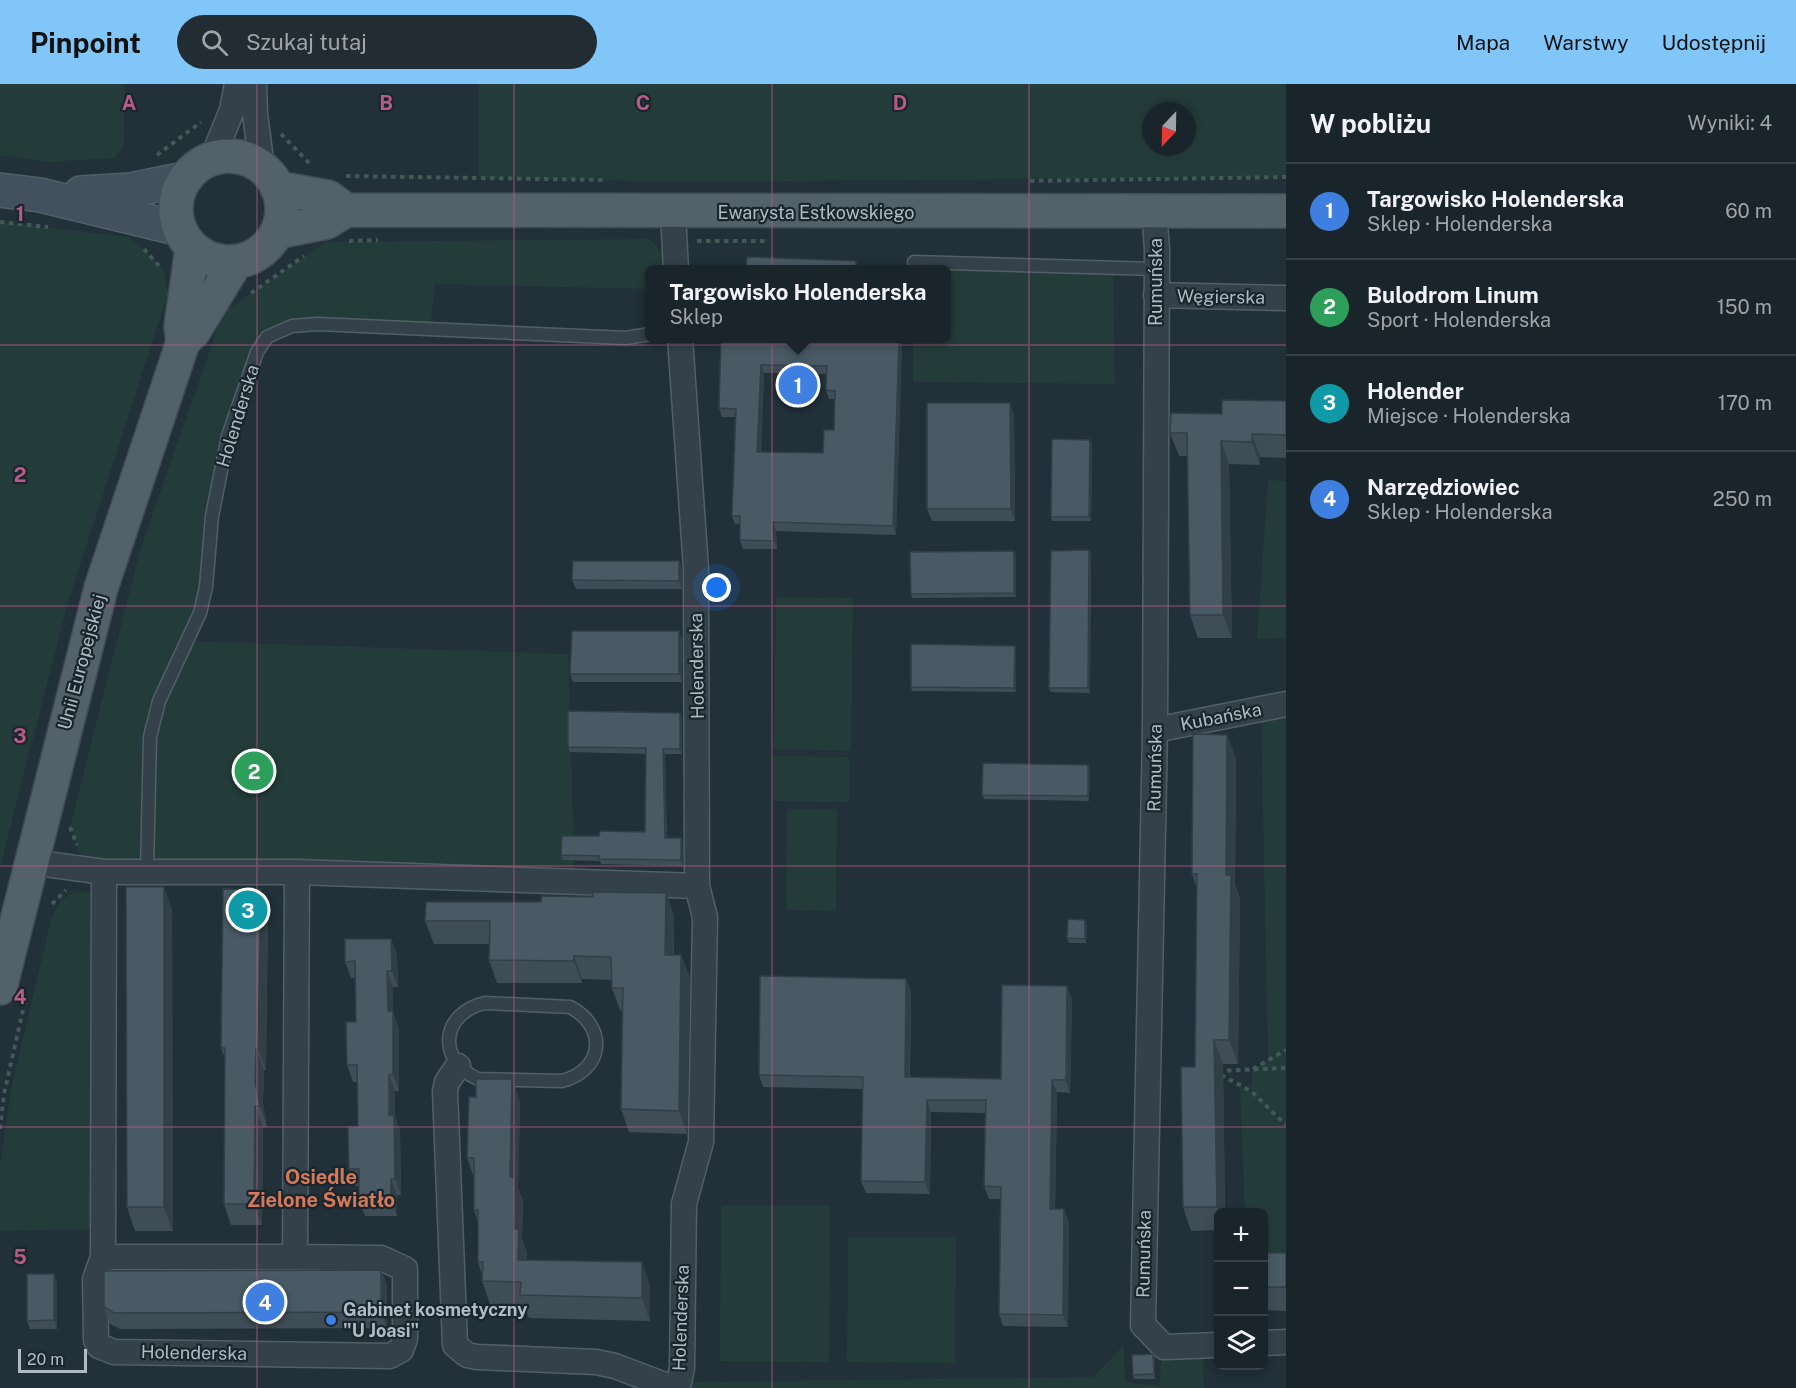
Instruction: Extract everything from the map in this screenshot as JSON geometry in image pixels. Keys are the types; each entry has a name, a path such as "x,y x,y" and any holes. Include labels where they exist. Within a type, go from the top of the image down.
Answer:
{"main road":[{"path":"229,156 246,159 269,178 282,217 277,232 267,246 253,257 236,262 220,262 205,257 186,238 176,212 178,195 185,180 197,167 212,159 229,156"},
{"name":"Ewarysta Estkowskiego","path":"269,178 328,197 345,226"},
{"name":"Ewarysta Estkowskiego","path":"277,232 327,222 345,226 674,227 1154,211 1286,211"},
{"name":"Unii Europejskiej","path":"14,990 30,862 101,588 183,342 181,327 186,238"},
{"name":"Unii Europejskiej","path":"183,342 194,331 236,262"}],"street":[{"path":"212,159 232,110 237,84"},
{"path":"254,84 255,114 269,178"},
{"path":"40,195 131,190 185,180"},
{"path":"0,190 40,195 186,238"},
{"name":"Rumuńska","path":"1154,211 1156,269 1155,730 1143,1325 1164,1347 1214,1345"},
{"path":"674,227 676,265"},
{"name":"Węgierska","path":"1156,295 1286,298"},
{"name":"Holenderska","path":"458,1066 447,1082 445,1091 455,1345 467,1355 477,1357 596,1362 615,1366 665,1385 672,1386 679,1382 682,1368 684,1204 700,1142 705,917 697,886 696,569 680,343"},
{"name":"Kubańska","path":"1155,730 1286,704"},
{"path":"30,862 104,872 297,872 697,886"},
{"name":"Holenderska","path":"103,1257 381,1258 405,1269 405,1339 401,1350 390,1356 106,1350 99,1346 94,1331 95,1279 103,1257 104,872"},
{"path":"295,1257 297,872"},
{"path":"1268,1343 1286,1342"}],"lane":[{"path":"914,262 1156,269"},
{"name":"Holenderska","path":"147,872 150,737 159,701 200,613 206,587 212,516 228,436 257,352 267,337 292,326 318,324 626,338 645,335"},
{"path":"485,1004 570,1007 581,1013 590,1023 595,1035 596,1047 589,1065 575,1078 562,1081 478,1078 458,1066 449,1044 450,1032 463,1012 473,1006 485,1004"}],"path":[{"path":"337,176 616,180"},
{"path":"1020,181 1286,177"},
{"path":"345,226 385,240"},
{"path":"674,227 701,241"},
{"path":"250,294 308,254"},
{"path":"49,910 61,894 72,886 79,853 69,826 72,817"},
{"path":"0,1129 14,990"},
{"path":"1252,1069 1286,1050"},
{"path":"1286,1068 1212,1071 1251,1091 1286,1125"}],"green space":[{"path":"0,84 125,84 124,146 114,158 47,162 0,155"},
{"path":"479,84 1286,84 1286,177 685,182 479,178"},
{"path":"0,222 129,237 157,261 164,272 168,293 67,606 0,867"},
{"path":"649,239 661,252 664,265 645,265 645,289 435,284 430,329 318,324 267,337 228,436 206,587 189,641 568,654 575,882 75,869 79,853 70,826 141,547 223,313 326,242"},
{"path":"914,262 1113,268 1115,384 913,382 913,343 951,343 951,265 914,265"},
{"path":"1268,480 1286,481 1286,638 1257,639"},
{"path":"776,597 853,598 851,751 774,749"},
{"path":"1286,704 1286,1257 1268,1257 1268,1208 1245,1208 1240,1086 1251,1091 1252,1069 1268,1060 1261,709"},
{"path":"773,756 849,757 849,802 773,801"},
{"path":"787,809 837,809 836,911 786,910"},
{"path":"104,891 103,1229 0,1231 0,1166 11,1090 51,920 60,903 70,894"},
{"path":"721,1205 830,1205 829,1362 720,1361"},
{"path":"848,1237 956,1237 955,1363 847,1362"},
{"path":"1124,1345 1125,1382 1160,1386 1161,1354 1202,1345 1204,1388 685,1388 690,1382 1093,1377"}],"building":[{"path":"747,257 856,261 856,265 746,265"},
{"path":"721,343 899,343 893,526 773,522 774,541 740,540 740,516 732,516 736,409 719,408","holes":["761,365 827,366 826,390 835,391 834,430 824,430 823,453 757,452"]},
{"path":"1222,400 1286,401 1286,435 1252,434 1252,442 1221,441 1223,615 1190,615 1187,433 1170,433 1171,413 1222,414"},
{"path":"927,403 1010,403 1011,509 927,509"},
{"path":"1052,439 1090,440 1089,517 1051,517"},
{"path":"1089,550 1088,688 1049,688 1051,551"},
{"path":"1014,551 1014,593 911,594 910,552"},
{"path":"573,561 679,561 679,581 572,580"},
{"path":"572,631 679,631 679,674 570,674"},
{"path":"911,644 1015,646 1014,688 911,687"},
{"path":"568,711 680,713 680,749 663,749 665,838 681,838 681,860 599,859 599,856 561,855 562,836 599,836 600,831 645,832 646,748 568,747"},
{"path":"1193,734 1227,735 1226,875 1231,875 1229,1040 1214,1040 1217,1207 1183,1207 1181,1067 1195,1067 1197,874 1192,874"},
{"path":"983,763 1088,765 1088,796 982,795"},
{"path":"126,887 164,887 164,1207 127,1207"},
{"path":"223,889 261,890 258,1049 256,1049 255,1082 260,1106 255,1106 254,1204 224,1204 225,1048 221,1048"},
{"path":"593,892 666,893 665,955 681,955 679,1111 621,1109 623,988 612,988 611,957 574,956 574,961 489,960 490,921 425,921 426,902 541,902 542,896 593,897"},
{"path":"1068,919 1085,920 1085,939 1067,938"},
{"path":"345,939 391,939 392,971 387,971 388,1011 393,1011 393,1074 389,1075 389,1115 394,1115 395,1179 391,1179 391,1199 359,1200 359,1169 349,1169 348,1127 358,1126 357,1065 347,1065 346,1022 356,1022 355,961 345,962"},
{"path":"760,976 906,979 905,1077 1001,1079 1002,985 1067,986 1066,1080 1052,1080 1050,1209 1064,1209 1063,1315 999,1314 1001,1187 984,1186 986,1100 927,1100 925,1182 861,1181 863,1077 759,1075"},
{"path":"476,1079 512,1079 510,1177 515,1178 514,1229 519,1229 518,1260 642,1262 642,1298 520,1295 521,1282 482,1281 483,1262 478,1262 478,1210 474,1210 474,1158 467,1158 469,1097 476,1097"},
{"path":"1268,1253 1286,1253 1286,1287 1268,1287"},
{"path":"381,1270 381,1312 114,1313 104,1307 104,1271"},
{"path":"27,1274 54,1274 54,1320 27,1321"},
{"path":"1153,1354 1154,1374 1133,1375 1132,1355"}],"place":[{"name":"Targowisko Holenderska","path":"798,385"},
{"name":"Bulodrom Linum","path":"254,771"},
{"name":"Holender","path":"248,910"},
{"name":"Narzędziowiec","path":"265,1302"},
{"name":"Gabinet kosmetyczny \"U Joasi\"","path":"331,1320"}],"district":[{"name":"Osiedle Zielone Światło","path":"321,1188"}]}
